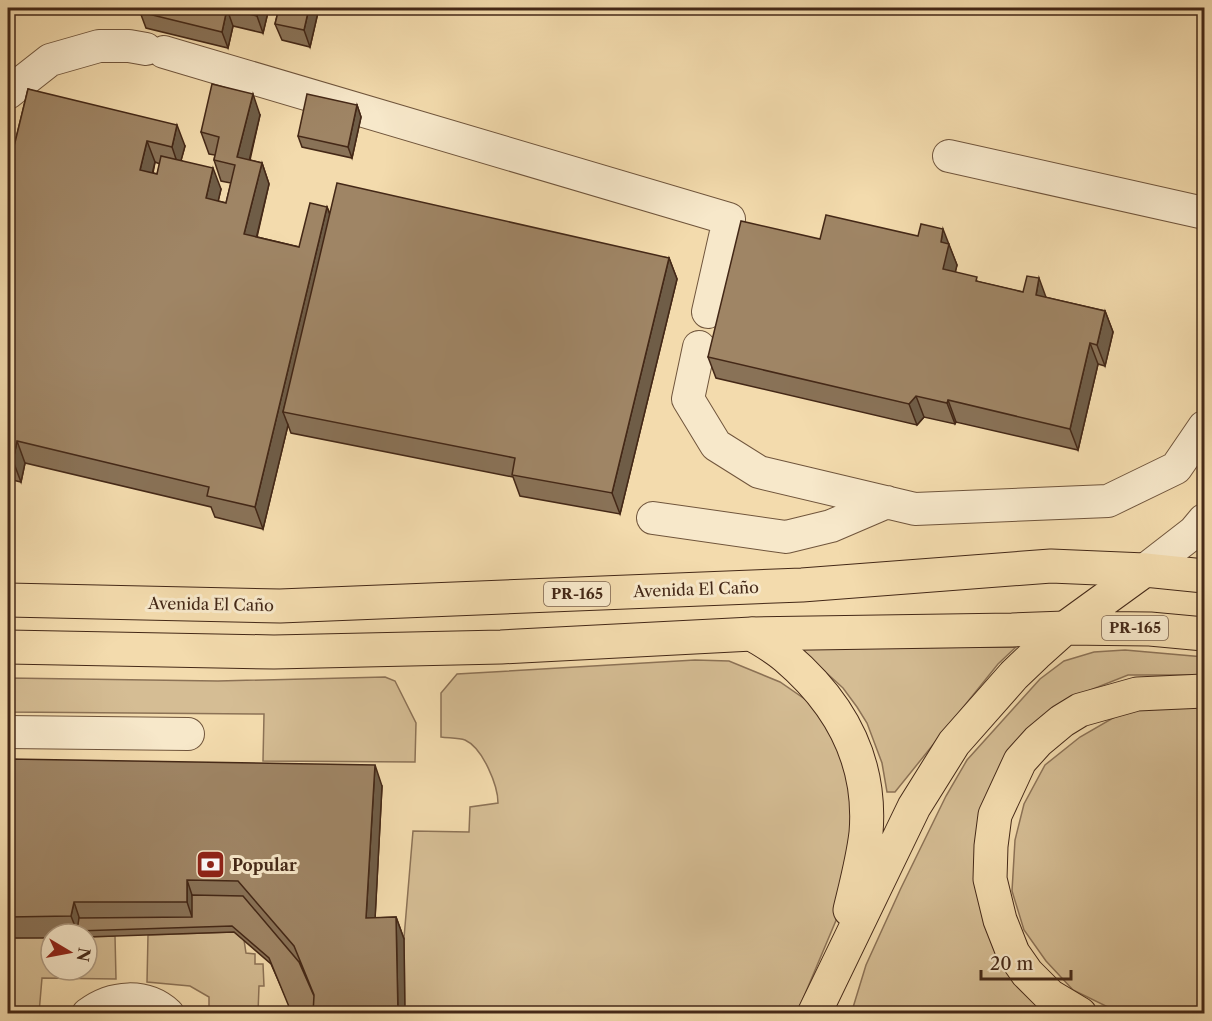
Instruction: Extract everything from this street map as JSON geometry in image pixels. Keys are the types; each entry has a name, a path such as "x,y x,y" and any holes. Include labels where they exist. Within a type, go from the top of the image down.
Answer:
{"main road":[{"name":"Avenida El Caño","path":"8,600 280,606 802,585 1051,566 1145,570 1204,576"},
{"path":"814,1014 914,807 954,743 1014,675 1065,628 1145,570"},
{"name":"PR-165","path":"8,646 274,652 501,647 752,634 1065,628 1150,629 1204,634"},
{"path":"752,634 785,656 828,700 845,725 856,750 864,783 866,834 840,958"},
{"path":"1080,1014 1050,996 1027,973 1013,953 1000,920 990,879 994,815 1020,761 1038,741 1062,721 1080,710 1137,694 1204,691"}],"street":[{"path":"8,93 50,60 99,46 129,46 155,51 729,219 708,312"},
{"path":"949,156 1204,213"},
{"path":"699,348 688,399 716,445 759,472 915,509 1107,501 1176,468 1204,426"},
{"path":"653,518 786,537 831,526 887,502"},
{"path":"1145,570 1194,532 1204,520"},
{"path":"8,732 188,734"},
{"path":"88,1014 116,1000 132,999 148,1002 168,1014"}],"shaded area":[{"path":"1016,647 998,664 895,792 887,792 882,763 867,723 857,707 843,688 799,648"},
{"path":"1125,650 1204,657 1204,675 1128,675 1085,692 979,834 1052,1013 851,1014 866,965 901,888 946,796 967,760 1040,679 1064,661 1094,652"},
{"path":"695,660 729,661 780,682 812,704 828,721 854,787 845,899 797,1013 405,1014 404,938 413,831 469,832 470,807 498,803 488,768 472,744 457,738 441,737 441,693 457,674"},
{"path":"385,677 395,681 416,723 415,762 263,761 264,714 8,712 8,678 218,681"},
{"path":"1132,707 1204,707 1204,1013 1120,1013 1073,990 1046,961 1024,930 1012,891 1015,840 1024,804 1045,765 1080,737"},
{"path":"234,932 244,940 246,953 255,954 255,964 263,964 264,986 259,986 258,1013 209,1013 209,997 190,986 147,982 148,935"},
{"path":"115,936 116,979 99,979 99,937"},
{"path":"39,937 39,982 42,982 39,1013 8,1013 8,938"}],"building":[{"path":"141,8 259,8 257,16 227,9 222,32 140,12"},
{"path":"279,8 309,8 304,30 275,24"},
{"path":"212,84 253,94 237,157 262,163 244,234 299,247 310,203 327,207 255,507 207,496 209,487 17,441 13,461 8,460 8,171 28,89 177,125 172,147 147,141 140,170 157,174 161,156 213,168 206,198 226,203 235,165 214,160 219,137 201,132"},
{"path":"307,94 357,105 348,147 298,136"},
{"path":"337,183 669,258 612,493 512,475 515,458 283,412"},
{"path":"826,215 918,236 921,224 943,229 941,242 949,244 943,269 977,277 976,281 1023,292 1027,276 1039,278 1036,295 1105,311 1097,345 1090,343 1070,429 948,400 947,403 916,396 909,404 708,357 741,221 820,239"},
{"path":"8,759 375,765 366,918 396,917 398,1014 313,1014 314,995 294,946 238,881 187,880 187,902 74,902 71,916 8,917"},
{"path":"192,895 243,896 299,962 314,996 313,1014 292,1014 269,958 232,926 99,930 99,922 78,922 79,918 192,917"}],"place":[{"name":"Popular","path":"211,865"}]}
